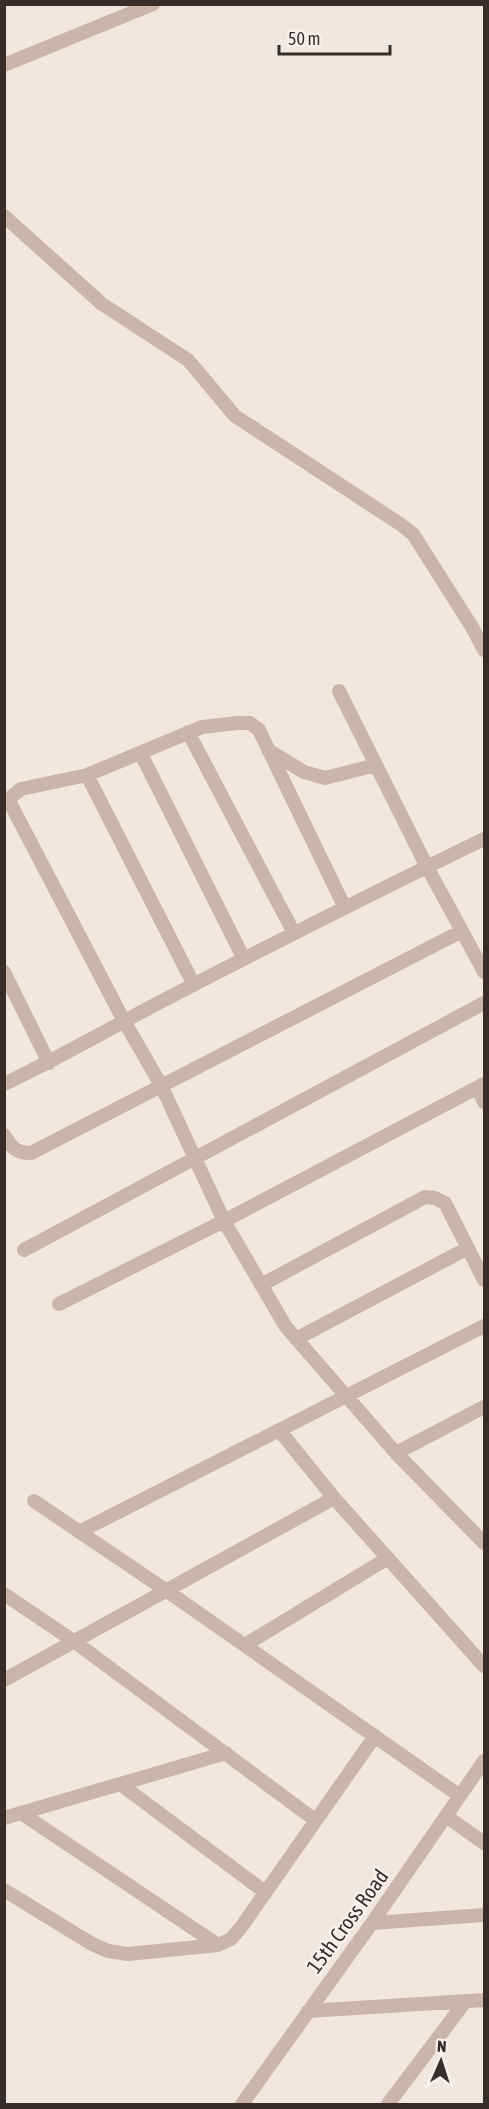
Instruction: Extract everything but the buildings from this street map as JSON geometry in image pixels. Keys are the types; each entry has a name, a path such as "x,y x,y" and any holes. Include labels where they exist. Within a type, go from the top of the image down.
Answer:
{"street":[{"path":"4,64 153,4"},
{"path":"4,216 102,304 188,360 235,416 413,534 484,650"},
{"path":"339,691 427,867 484,972"},
{"path":"345,908 259,730 250,723 202,728 188,732 141,754 87,775 21,789 6,801 124,1021 161,1085 224,1221 286,1327 396,1453 484,1543"},
{"path":"188,732 294,933"},
{"path":"268,750 304,772 325,778 376,765"},
{"path":"141,754 244,958"},
{"path":"87,775 194,985"},
{"path":"4,1084 49,1063 244,958 484,840"},
{"path":"4,1135 12,1148 19,1153 31,1154 462,930"},
{"path":"4,972 49,1063"},
{"path":"24,1250 484,1003"},
{"path":"59,1304 224,1221 481,1086 484,1101"},
{"path":"261,1285 425,1197 435,1198 445,1203 484,1280"},
{"path":"296,1339 468,1248"},
{"path":"79,1532 484,1326"},
{"path":"396,1453 484,1407"},
{"path":"279,1430 334,1498 484,1666"},
{"path":"4,1680 334,1498"},
{"path":"34,1502 167,1591 460,1796"},
{"path":"245,1646 388,1558"},
{"path":"4,1594 75,1642 315,1820"},
{"path":"4,1890 92,1944 108,1951 128,1954 218,1945 231,1939 375,1736"},
{"path":"4,1818 226,1753"},
{"name":"15th Cross Road","path":"242,2104 372,1923 484,1761"},
{"path":"120,1784 265,1892"},
{"path":"21,1813 218,1945"},
{"path":"446,1816 484,1843"},
{"path":"372,1923 484,1915"},
{"path":"308,2011 484,2000"},
{"path":"388,2104 465,2002"}]}
